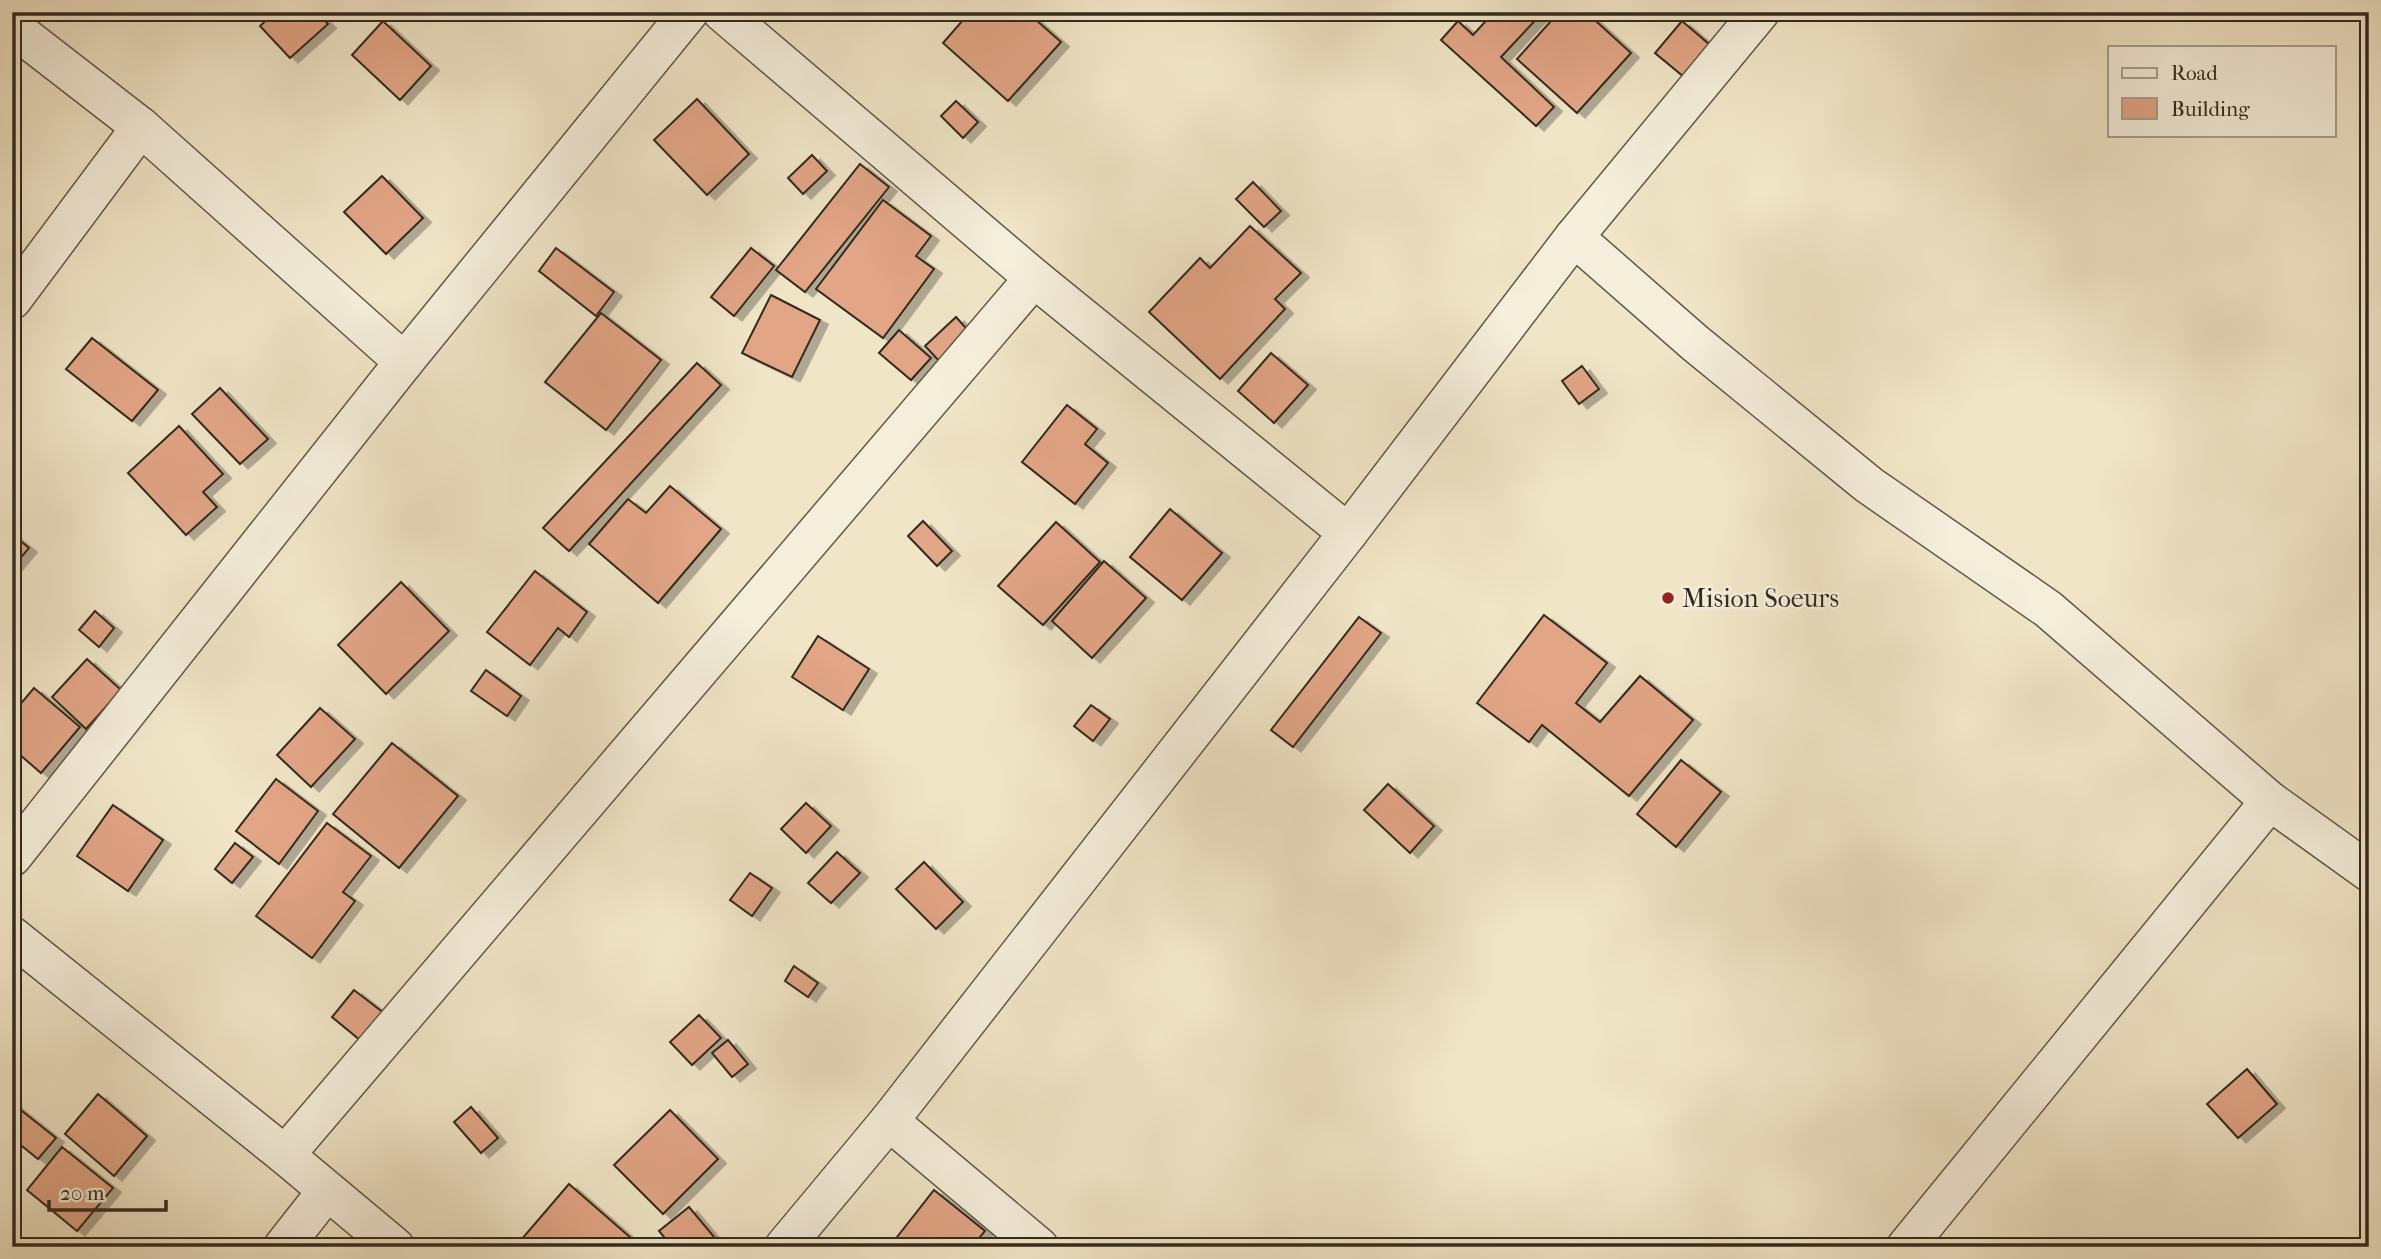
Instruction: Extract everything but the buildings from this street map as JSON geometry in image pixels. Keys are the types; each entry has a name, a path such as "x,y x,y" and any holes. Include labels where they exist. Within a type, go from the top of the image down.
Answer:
{"street":[{"path":"12,857 404,362 689,12"},
{"path":"722,12 1034,278 1348,533"},
{"path":"784,1247 889,1121 1348,533 1574,237 1760,12"},
{"path":"12,27 141,127 404,362"},
{"path":"12,300 141,127"},
{"path":"1574,237 1695,343 1869,485 2048,608 2270,801 2369,872"},
{"path":"285,1155 1034,278"},
{"path":"1906,1247 2270,801"},
{"path":"13,939 285,1155 395,1247"},
{"path":"889,1121 1039,1247"},
{"path":"284,1247 327,1191"}],"place":[{"name":"Mision Soeurs","path":"1668,598"}]}
